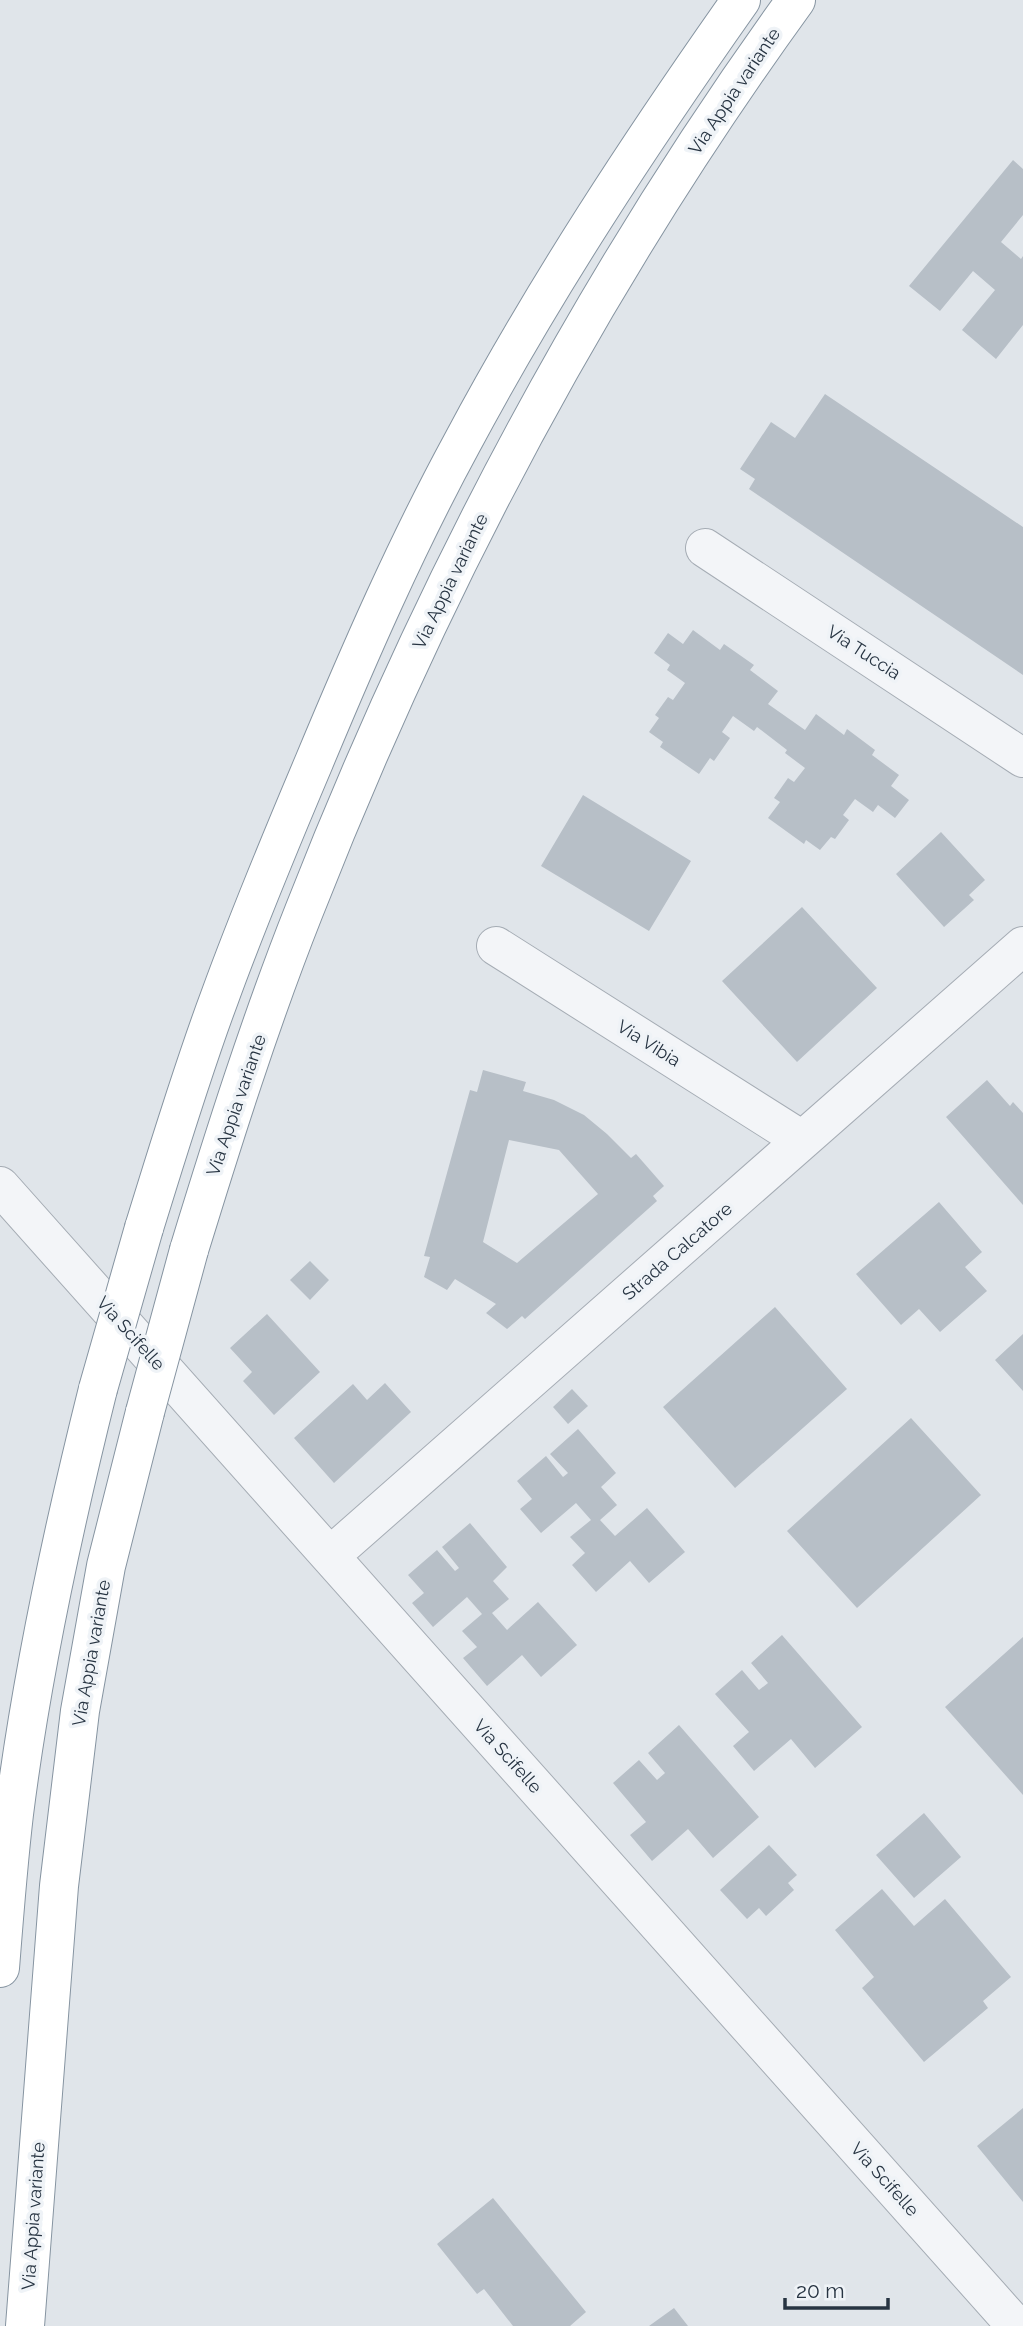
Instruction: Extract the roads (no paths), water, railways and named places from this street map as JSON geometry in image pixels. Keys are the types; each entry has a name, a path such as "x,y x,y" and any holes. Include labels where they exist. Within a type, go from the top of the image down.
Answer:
{"highway":[{"path":"0,1968 7,1880 22,1758 64,1537 98,1390 144,1228 232,963 329,727 400,566 462,442 516,347 640,148 741,0"},
{"name":"Via Appia variante","path":"24,2326 59,1886 80,1711 106,1566 145,1412 189,1250 242,1084 302,914 370,750 461,557 555,375 624,258 706,131 796,0"}],"street":[{"name":"Via Tuccia","path":"705,548 1023,758"},
{"name":"Via Vibia","path":"496,946 802,1140"},
{"name":"Strada Calcatore","path":"330,1556 802,1140 1020,954"},
{"name":"Via Scifelle","path":"3,1198 330,1556 1016,2326"}]}
